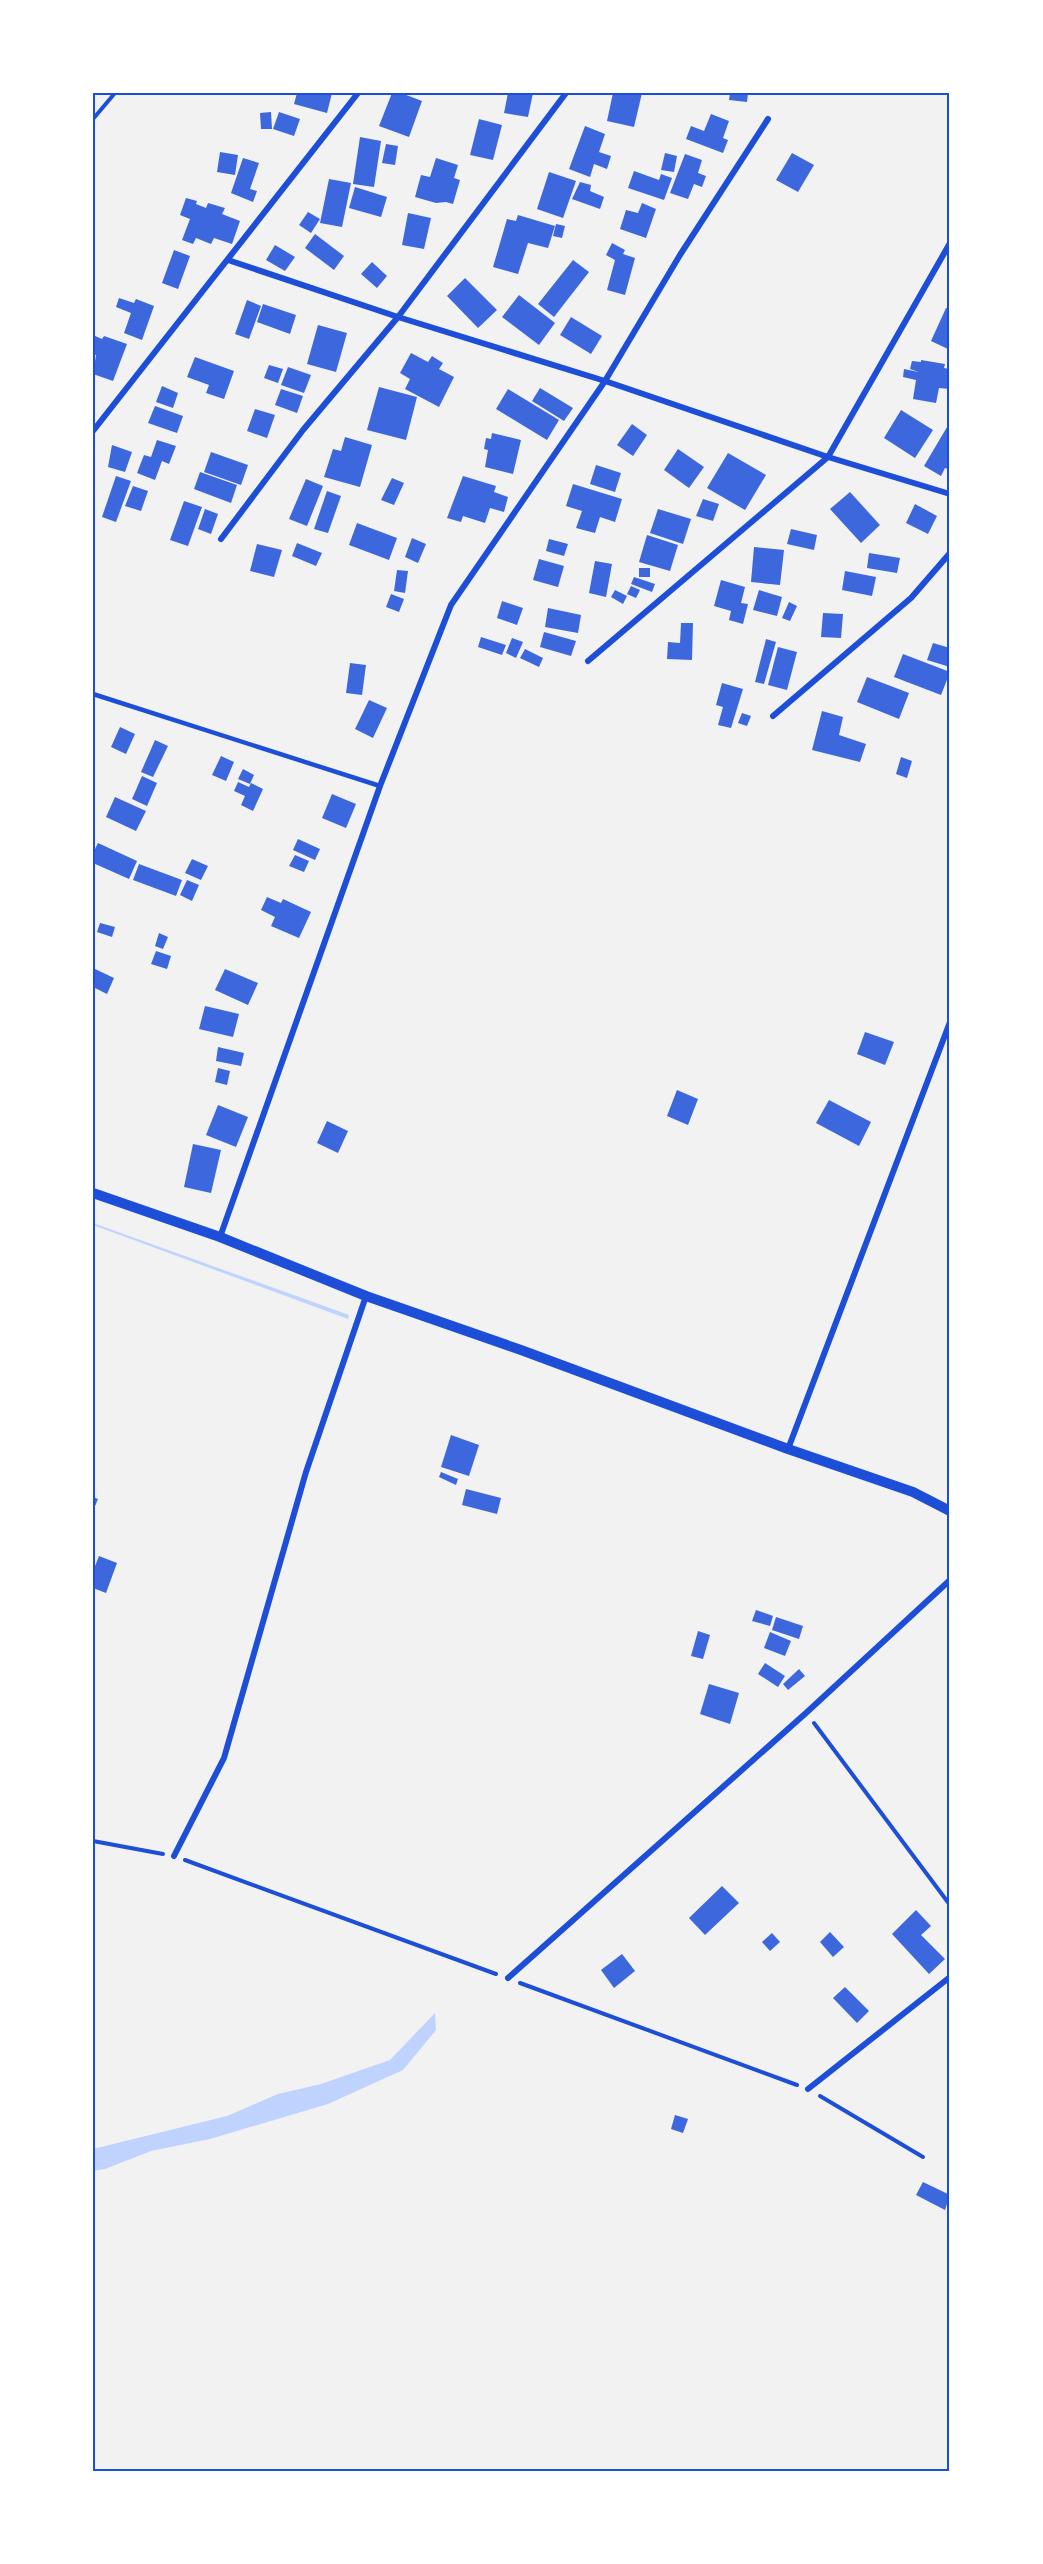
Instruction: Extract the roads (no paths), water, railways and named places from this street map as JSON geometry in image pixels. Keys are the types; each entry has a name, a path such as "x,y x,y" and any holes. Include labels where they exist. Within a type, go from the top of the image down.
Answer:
{"street":[{"path":"93,431 358,93"},
{"path":"221,539 303,430 398,317 566,93"},
{"path":"220,1237 380,786 451,605 605,381 680,255 768,119"},
{"path":"588,662 828,457 950,243"},
{"path":"228,260 398,317 605,381 828,457 950,494"},
{"path":"772,716 911,598 950,553"},
{"path":"788,1449 950,1022"},
{"path":"93,1193 220,1237 366,1296 913,1492 950,1511"},
{"path":"174,1856 224,1758 306,1472 366,1296"},
{"path":"508,1978 806,1713 950,1580"},
{"path":"808,2088 950,1977"}],"lane":[{"path":"93,694 380,786"}],"water":[{"path":"93,1223 349,1315 348,1319 93,1225"},
{"path":"435,2013 436,2030 403,2070 328,2104 210,2139 151,2151 105,2169 93,2171 93,2149 227,2116 278,2094 321,2084 390,2060"}]}
